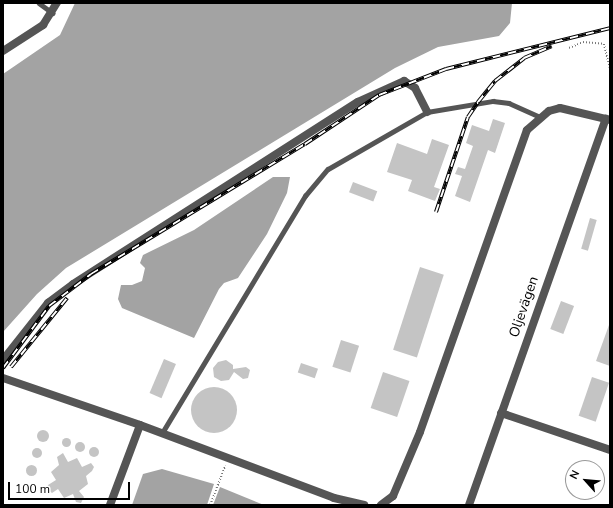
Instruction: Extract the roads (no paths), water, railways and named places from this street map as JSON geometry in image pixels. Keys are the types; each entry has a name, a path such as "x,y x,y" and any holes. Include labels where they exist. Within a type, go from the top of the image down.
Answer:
{"street":[{"path":"3,51 43,25 53,13 57,3"},
{"path":"3,360 48,303 73,284 358,102 404,81 415,88 427,112"},
{"path":"385,504 393,496 422,425 527,130 540,117 560,108 608,120"},
{"name":"Oljevägen","path":"469,505 608,120"},
{"path":"3,378 140,425 334,498 364,505"},
{"path":"501,413 610,450"},
{"path":"110,505 140,425"}],"lane":[{"path":"39,3 53,13"},
{"path":"162,433 313,184 328,169 427,112 493,101 509,103 540,117"}],"railway":[{"path":"3,368 49,306 91,274 305,144 379,95 446,69 610,28"},
{"path":"436,212 468,117 478,102 495,81 524,58 552,46"},
{"path":"11,367 67,298"}]}
